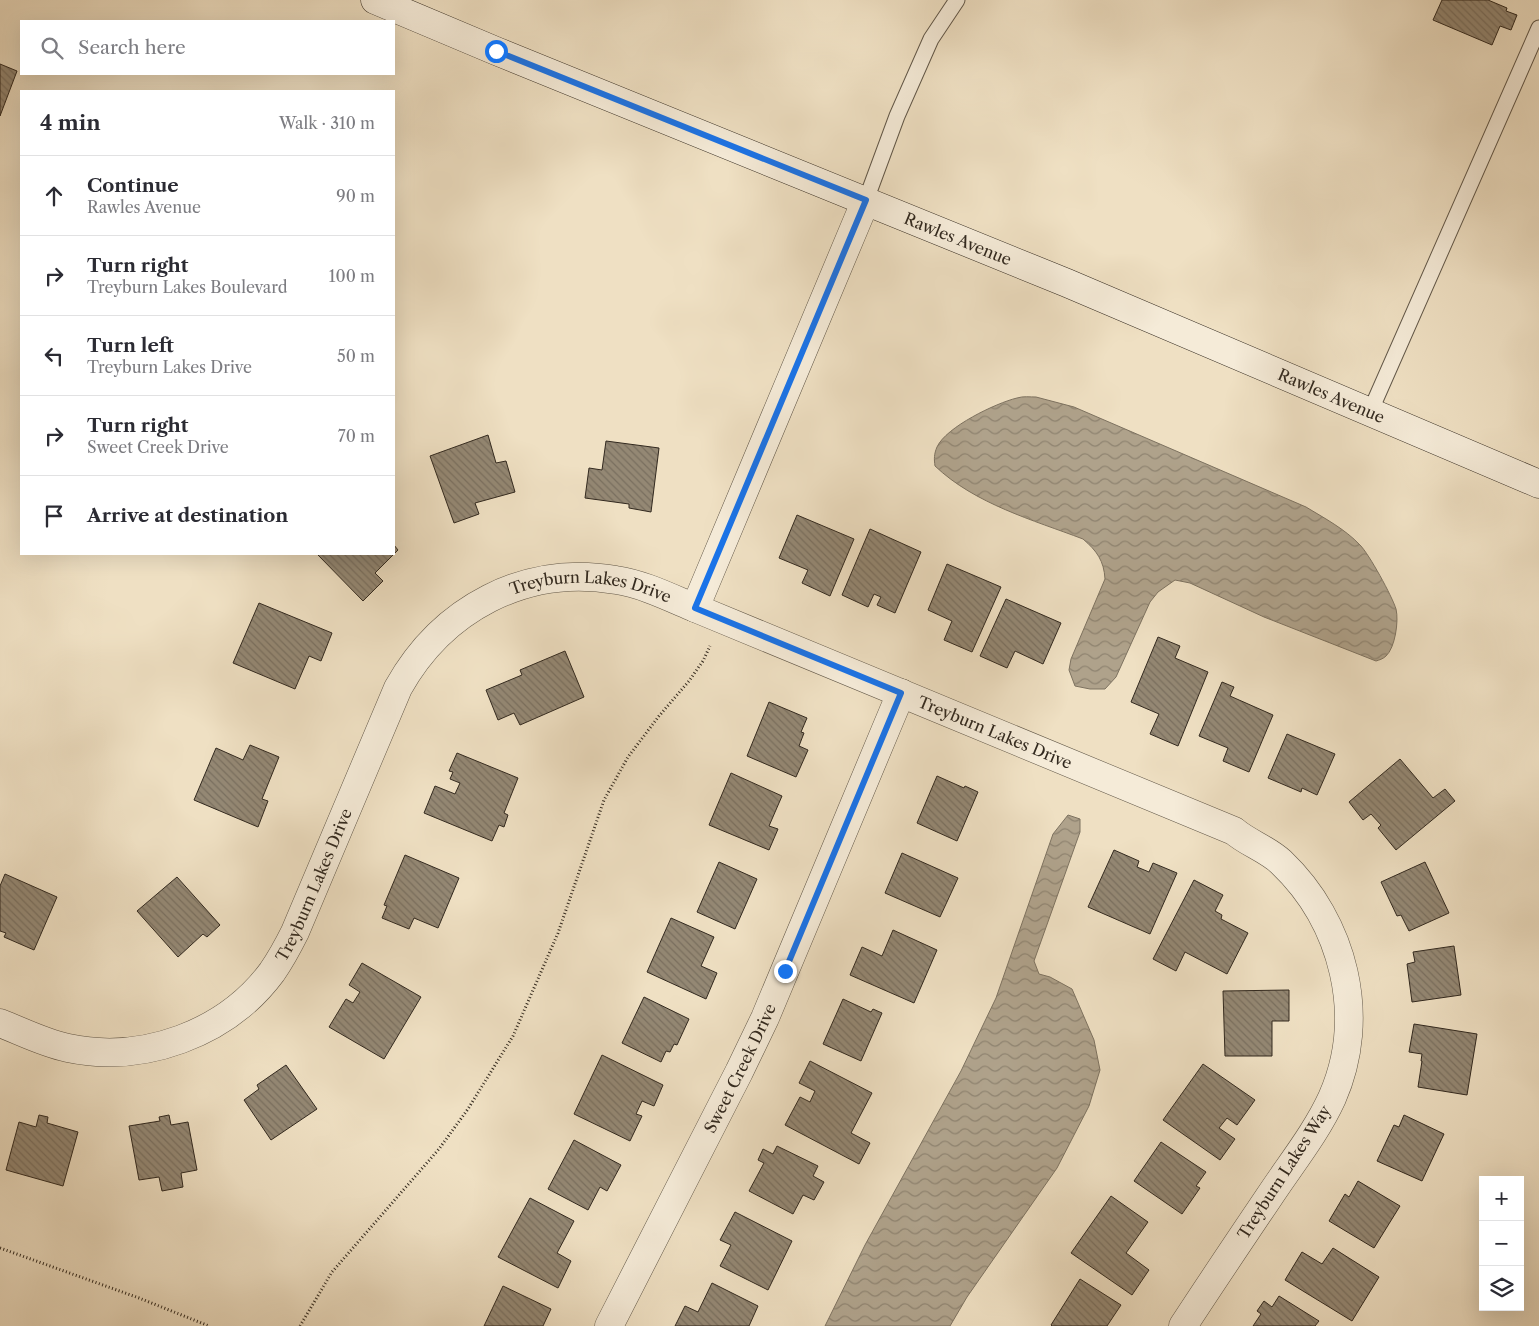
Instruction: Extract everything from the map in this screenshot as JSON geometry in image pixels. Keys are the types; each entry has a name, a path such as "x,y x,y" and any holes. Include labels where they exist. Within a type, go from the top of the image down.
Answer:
{"street":[{"name":"Rawles Avenue","path":"375,0 1182,331 1539,484"},
{"path":"695,608 866,200"},
{"name":"Treyburn Lakes Drive","path":"0,1023 45,1042 67,1048 100,1052 153,1048 196,1033 224,1017 249,996 271,972 285,952 391,702 418,655 439,633 482,601 532,582 561,577 617,580 658,592 1234,831 1281,862 1319,909 1337,945"},
{"name":"Sweet Creek Drive","path":"609,1326 764,1018 901,693"},
{"name":"Treyburn Lakes Way","path":"1183,1326 1315,1128 1334,1092 1344,1058 1349,1021 1347,983 1337,945"}],"lane":[{"path":"866,200 897,116 930,39 957,0"},
{"path":"1370,412 1539,28"}],"path":[{"path":"300,1326 332,1272 453,1129 513,1036 558,933 604,800 628,757 703,661 723,620"},
{"path":"0,1248 139,1298 209,1326"}],"water":[{"path":"1022,397 1036,397 1074,407 1306,507 1341,529 1364,550 1394,603 1397,614 1397,627 1389,652 1384,658 1376,661 1264,617 1190,583 1175,580 1158,592 1150,602 1116,677 1105,689 1075,686 1069,670 1071,659 1105,579 1099,557 1083,539 1025,518 986,501 968,491 935,466 937,447 942,439 961,424 985,410 1008,401"},
{"path":"1068,815 1080,819 1080,832 1034,961 1039,974 1050,977 1072,989 1094,1040 1100,1070 1089,1106 1057,1168 967,1297 950,1326 825,1326 865,1245 961,1071 996,998 1053,834"}],"building":[{"path":"1442,0 1488,0 1507,8 1506,11 1517,15 1511,30 1500,26 1492,45 1433,20"},
{"path":"0,64 17,71 0,116"},
{"path":"488,435 496,463 506,461 515,492 475,503 479,514 454,523 430,456"},
{"path":"606,441 659,448 651,512 629,508 629,504 585,498 589,468 602,470"},
{"path":"797,515 854,539 830,596 802,583 808,570 779,558"},
{"path":"870,529 921,552 895,613 877,605 881,597 874,594 868,607 842,595"},
{"path":"318,555 393,555 375,573 383,581 363,601"},
{"path":"947,564 1001,587 972,652 944,640 952,621 928,610"},
{"path":"1006,599 1061,623 1043,664 1015,651 1007,668 980,656"},
{"path":"259,603 332,633 321,661 309,656 295,689 233,663"},
{"path":"1158,637 1180,646 1175,658 1208,672 1178,746 1150,734 1159,714 1131,702"},
{"path":"565,651 584,697 520,725 514,713 498,720 486,690 522,675 520,670"},
{"path":"1222,682 1234,687 1230,696 1273,715 1249,772 1223,761 1228,748 1199,736"},
{"path":"769,702 807,718 801,732 804,733 799,746 808,750 796,777 747,756"},
{"path":"1287,734 1335,754 1317,795 1302,788 1301,792 1268,778"},
{"path":"250,745 279,757 262,799 268,801 258,827 194,800 216,748 243,760"},
{"path":"457,753 518,778 504,813 508,815 504,827 499,825 492,841 424,813 435,786 455,794 460,783 450,779 453,772 449,771"},
{"path":"1400,759 1433,798 1445,789 1455,801 1396,850 1378,828 1381,825 1371,814 1363,820 1349,802"},
{"path":"731,773 782,796 769,826 778,829 769,850 709,825"},
{"path":"937,776 978,792 957,841 917,823"},
{"path":"1114,850 1139,861 1137,867 1149,872 1153,863 1177,873 1150,934 1088,907"},
{"path":"902,853 958,878 940,917 885,893"},
{"path":"405,855 459,878 438,928 414,918 409,929 382,918 387,906 384,905"},
{"path":"719,862 757,879 735,929 697,912"},
{"path":"1425,862 1449,913 1409,931 1401,915 1397,916 1381,882"},
{"path":"5,874 57,897 34,950 4,937 6,933 0,931 0,886"},
{"path":"177,877 220,925 207,937 203,934 178,957 137,911"},
{"path":"1194,880 1223,895 1215,911 1222,915 1221,919 1248,933 1227,974 1185,952 1176,971 1153,959"},
{"path":"671,918 714,937 701,966 717,973 706,999 647,972"},
{"path":"893,930 937,950 914,1003 850,975 862,947 882,956"},
{"path":"1454,946 1461,995 1412,1002 1407,964 1415,962 1413,952"},
{"path":"362,963 421,997 384,1059 329,1027 346,999 353,1003 360,992 349,985"},
{"path":"1289,990 1289,1021 1272,1021 1272,1056 1225,1056 1223,991"},
{"path":"644,997 689,1019 677,1045 674,1044 670,1052 666,1051 661,1062 622,1043"},
{"path":"843,999 871,1012 873,1009 882,1013 861,1061 823,1044"},
{"path":"1414,1024 1477,1034 1467,1095 1418,1087 1422,1054 1409,1052"},
{"path":"602,1055 663,1085 654,1106 642,1101 636,1114 642,1116 630,1141 574,1114"},
{"path":"810,1061 872,1093 851,1133 870,1143 859,1164 785,1125 800,1097 810,1102 815,1091 799,1083"},
{"path":"1203,1064 1255,1100 1237,1125 1227,1118 1219,1128 1235,1139 1220,1160 1163,1120"},
{"path":"286,1065 317,1109 271,1140 244,1100 259,1089 257,1085"},
{"path":"39,1115 48,1117 47,1123 78,1132 63,1186 6,1170 19,1122 36,1127"},
{"path":"169,1115 171,1125 188,1122 197,1170 181,1173 183,1187 162,1191 159,1177 139,1180 129,1126 160,1121 159,1117"},
{"path":"1404,1115 1444,1134 1422,1181 1377,1161 1394,1125 1399,1127"},
{"path":"574,1140 621,1165 607,1191 600,1187 588,1210 548,1189"},
{"path":"1161,1142 1206,1172 1196,1186 1200,1188 1182,1214 1134,1181"},
{"path":"777,1146 818,1166 813,1176 824,1182 814,1200 803,1195 793,1214 749,1191 764,1163 758,1160 763,1149 773,1154"},
{"path":"1358,1181 1400,1206 1374,1248 1329,1221 1345,1194 1349,1197"},
{"path":"1111,1196 1148,1222 1126,1253 1149,1270 1132,1295 1071,1253"},
{"path":"530,1198 574,1221 557,1253 571,1261 558,1288 498,1257"},
{"path":"735,1212 792,1241 768,1290 720,1266 731,1245 720,1240"},
{"path":"1333,1248 1379,1277 1352,1321 1285,1280 1302,1252 1322,1264"},
{"path":"1080,1279 1121,1305 1107,1326 1052,1326 1051,1325"},
{"path":"712,1283 758,1306 749,1326 675,1326 685,1306 698,1312"},
{"path":"503,1286 551,1309 543,1326 484,1326"},
{"path":"1279,1296 1319,1321 1315,1326 1253,1326 1261,1314 1257,1311 1264,1301 1272,1307"}],"route":[{"path":"496,51 866,200 695,608 901,693 785,971"}]}
